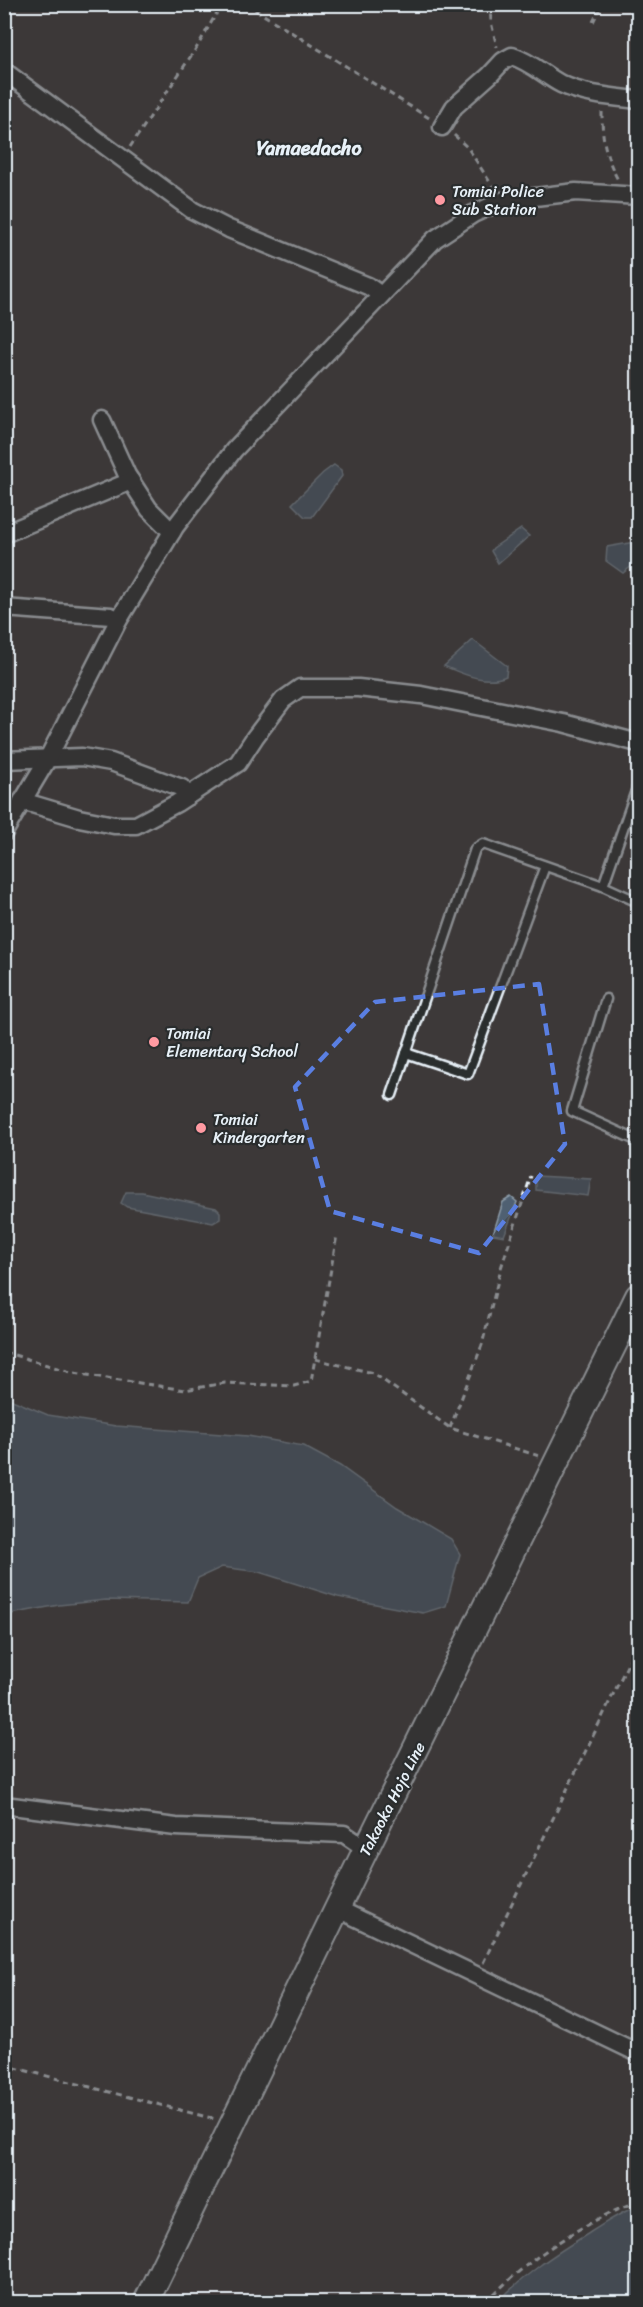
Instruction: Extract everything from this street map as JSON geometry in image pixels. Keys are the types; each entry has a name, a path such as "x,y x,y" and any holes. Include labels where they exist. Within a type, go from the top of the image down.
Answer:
{"main road":[{"name":"Takaoka Hojo Line","path":"146,2302 639,1296"}],"street":[{"path":"442,127 454,107 503,61 512,56 520,58 562,84 605,95 639,100"},
{"path":"4,71 192,210 229,229 368,286 381,296"},
{"path":"4,832 48,757 118,621 172,532 234,450 435,239 473,214 502,201 576,192 631,195"},
{"path":"102,420 131,482 149,509 172,532"},
{"path":"4,534 131,482"},
{"path":"4,608 111,616 118,621"},
{"path":"22,801 79,818 114,825 136,825 188,796 238,763 283,700 300,688 358,688 421,694 562,723 639,743"},
{"path":"4,760 82,757 111,762 182,788 188,796"},
{"path":"4,1805 176,1827 344,1834 366,1849"},
{"path":"338,1909 639,2053"}],"lane":[{"path":"603,886 639,785"},
{"path":"392,1095 475,849 483,844 603,886 639,902"},
{"path":"406,1053 468,1074 545,866"},
{"path":"606,999 572,1111 639,1141"}],"path":[{"path":"122,159 222,4"},
{"path":"246,4 442,127 468,148 502,201"},
{"path":"490,4 491,22 503,61"},
{"path":"593,22 602,4"},
{"path":"605,95 602,106 604,148 607,160 623,188 631,195"},
{"path":"450,1428 482,1345 501,1268 531,1176"},
{"path":"4,1352 74,1373 185,1390 225,1383 294,1386 311,1381 338,1235"},
{"path":"315,1359 372,1373 450,1428 558,1462"},
{"path":"478,1974 639,1643"},
{"path":"4,2066 232,2123"},
{"path":"486,2302 505,2283 549,2248 608,2213 639,2201"}],"highlighted area":[{"path":"539,984 565,1144 479,1253 330,1211 295,1087 375,1002"}],"water":[{"path":"334,465 341,470 342,476 312,517 305,517 292,504"},
{"path":"521,529 529,536 498,563 491,551 493,548"},
{"path":"635,542 638,548 638,561 623,573 606,561 607,547"},
{"path":"473,640 507,666 506,676 483,679 444,666"},
{"path":"536,1176 591,1179 588,1196 536,1190"},
{"path":"126,1192 142,1192 216,1208 220,1212 220,1219 213,1223 127,1207 121,1203"},
{"path":"511,1197 517,1202 504,1236 493,1234 503,1202"},
{"path":"5,1397 48,1415 116,1426 248,1436 303,1446 340,1466 397,1507 451,1539 460,1554 446,1606 423,1613 338,1597 259,1572 222,1567 198,1578 188,1602 106,1600 59,1605 5,1615"},
{"path":"638,2206 638,2302 498,2302 519,2282 551,2258 611,2219"}],"place":[{"name":"Tomiai Police Sub Station","path":"440,200"},
{"name":"Tomiai Elementary School","path":"154,1042"},
{"name":"Tomiai Kindergarten","path":"201,1128"}],"district":[{"name":"Yamaedacho","path":"309,148"}]}
